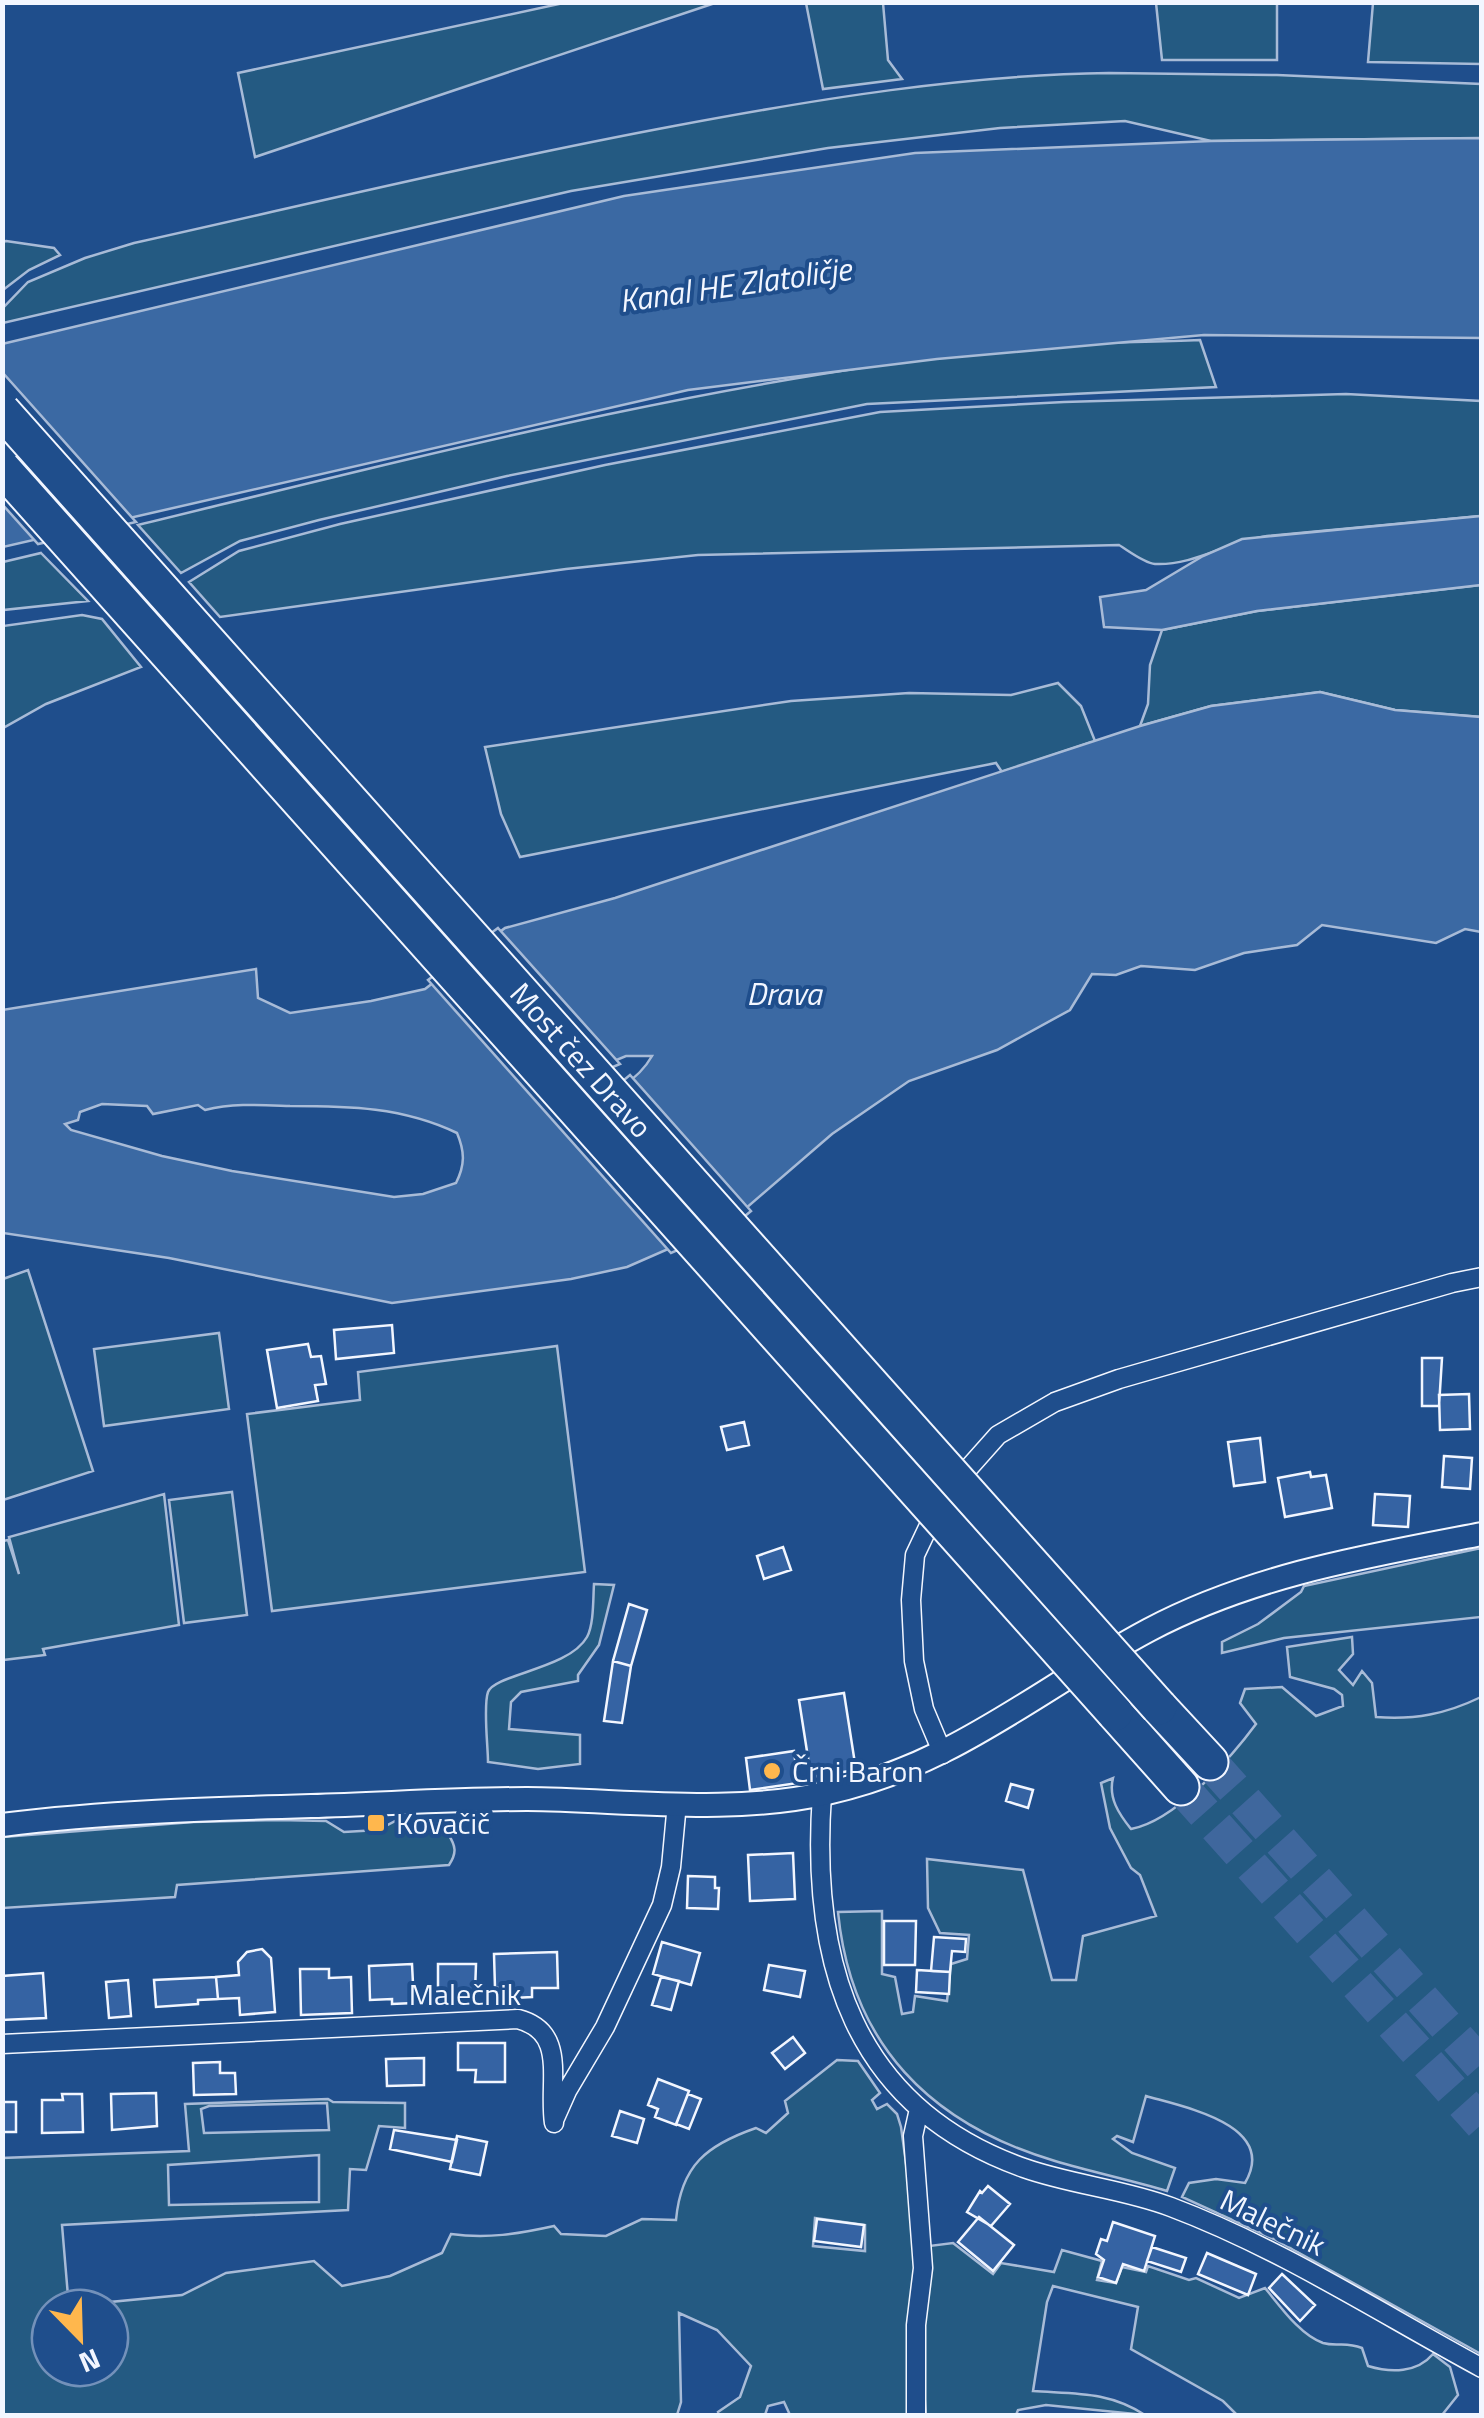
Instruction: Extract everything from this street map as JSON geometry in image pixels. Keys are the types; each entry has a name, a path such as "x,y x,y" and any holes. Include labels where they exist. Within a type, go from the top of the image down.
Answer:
{"highway":[{"name":"Most čez Dravo","path":"2,412 1210,1762"},
{"name":"Most čez Dravo","path":"2,468 1181,1787"}],"street":[{"path":"943,1754 924,1709 914,1661 911,1600 915,1555 942,1498 998,1435 1055,1402 1119,1379 1482,1277"},
{"path":"2,1825 134,1813 271,1807 524,1799 752,1802 822,1794 894,1775 943,1754 1148,1630 1222,1596 1341,1562 1482,1534"},
{"name":"Malečnik","path":"822,1794 821,1881 825,1927 838,1985 848,2013 880,2066 919,2110 978,2149 1026,2169 1169,2206 1299,2267 1482,2368"},
{"name":"Malečnik","path":"2,2044 518,2019 534,2023 550,2040 554,2123 560,2104 606,2028 662,1905 672,1867 677,1803"},
{"path":"916,2416 916,2326 922,2268 913,2136 919,2110"}],"shaded area":[{"path":"568,2 715,3 255,157 238,73"},
{"path":"806,3 883,3 888,60 902,79 823,89"},
{"path":"1156,3 1277,3 1277,60 1162,60"},
{"path":"1373,3 1481,3 1481,64 1368,62"},
{"path":"1109,73 1481,84 1481,138 1211,141 1125,121 1000,128 828,148 571,191 3,323 2,309 28,282 85,258 134,243 336,197 606,139 782,107 1000,78"},
{"path":"6,241 54,248 60,255 29,270 3,290"},
{"path":"1200,340 1216,387 867,404 507,476 319,520 240,541 181,573 138,525 568,423 785,380 1004,349"},
{"path":"1346,394 1481,401 1481,516 1267,536 1169,564 1151,563 1119,545 698,555 566,569 220,617 189,582 239,551 340,524 605,465 880,412"},
{"path":"41,553 88,601 3,610 3,562"},
{"path":"1481,585 1481,717 1395,710 1320,692 1211,706 1140,726 1148,704 1150,665 1162,630 1257,611"},
{"path":"82,615 102,619 141,667 46,704 3,728 3,626"},
{"path":"1058,683 1081,706 1095,741 1002,772 996,763 520,857 501,814 485,747 791,701 909,693 1011,695"},
{"path":"28,1270 93,1471 3,1500 3,1279"},
{"path":"219,1333 229,1409 104,1426 94,1349"},
{"path":"557,1346 585,1572 272,1611 247,1414 360,1400 358,1372"},
{"path":"232,1492 247,1615 184,1623 169,1500"},
{"path":"164,1494 179,1625 43,1649 45,1655 3,1660 3,1541 8,1540 19,1574 9,1537"},
{"path":"1481,1548 1481,1617 1284,1638 1222,1653 1222,1642 1258,1624 1304,1586"},
{"path":"594,1584 614,1585 599,1645 578,1675 578,1681 521,1692 511,1702 509,1729 580,1735 580,1764 538,1769 488,1762 488,1692 504,1680 550,1664 578,1648 591,1625"},
{"path":"1352,1637 1353,1654 1339,1670 1353,1685 1362,1671 1372,1683 1376,1717 1430,1715 1481,1697 1481,2354 1274,2239 1182,2197 1189,2183 1216,2179 1245,2183 1252,2163 1249,2146 1239,2133 1203,2113 1146,2096 1133,2142 1117,2136 1113,2139 1132,2153 1175,2168 1167,2191 1055,2161 970,2125 935,2101 904,2072 879,2039 860,2001 846,1959 838,1912 882,1911 882,1974 895,1977 902,2014 913,2012 915,1996 947,2001 951,1964 967,1959 969,1935 940,1933 928,1908 927,1859 1023,1870 1052,1980 1076,1980 1083,1936 1156,1916 1140,1875 1131,1868 1110,1828 1101,1783 1113,1778 1113,1799 1131,1829 1148,1824 1200,1787 1256,1724 1240,1703 1245,1689 1282,1687 1316,1716 1343,1706 1342,1695 1334,1689 1290,1677 1287,1647"},
{"path":"401,1818 407,1831 448,1834 454,1850 449,1865 177,1885 175,1897 3,1908 3,1837 193,1822 278,1820 326,1821 344,1832 378,1830"},
{"path":"837,2060 858,2061 880,2093 872,2100 877,2109 887,2104 897,2114 917,2243 911,2415 790,2415 784,2402 768,2406 765,2415 719,2415 740,2397 751,2366 717,2330 679,2313 681,2402 677,2415 3,2415 2,2158 189,2151 185,2104 328,2099 405,2103 405,2128 379,2126 366,2170 350,2169 348,2210 62,2225 67,2288 30,2288 30,2388 130,2388 130,2300 182,2295 226,2273 314,2261 342,2286 390,2276 442,2253 451,2234 502,2235 554,2226 561,2234 606,2236 642,2219 676,2220 684,2185 710,2150 756,2128 766,2133 788,2113 785,2101","holes":["327,2103 329,2130 204,2133 201,2109","319,2155 319,2202 169,2205 168,2165","815,2218 865,2225 865,2251 813,2246"]},
{"path":"953,2243 993,2274 1001,2263 1054,2272 1062,2250 1102,2261 1097,2280 1116,2283 1122,2267 1146,2272 1148,2266 1189,2280 1196,2278 1239,2298 1265,2288 1306,2334 1323,2343 1362,2348 1368,2366 1403,2370 1419,2365 1433,2354 1450,2367 1458,2395 1442,2415 1237,2415 1223,2401 1131,2349 1138,2307 1053,2286 1033,2391 1104,2398 1145,2415 1046,2405 1018,2410 1016,2415 926,2416 922,2362 929,2246"}],"water":[{"name":"Kanal HE Zlatoličje","path":"1481,138 1481,338 1204,335 937,359 688,390 3,547 2,344 624,196 915,153 1211,141"},
{"path":"1481,516 1481,585 1257,611 1162,630 1104,627 1100,597 1146,590 1203,556 1242,539"},
{"name":"Drava","path":"1320,692 1395,710 1481,717 1481,932 1465,929 1436,943 1322,925 1297,945 1244,953 1195,970 1141,966 1116,975 1092,974 1070,1010 997,1050 909,1081 832,1134 730,1222 627,1267 571,1279 392,1303 169,1258 3,1233 2,1010 256,969 258,998 290,1013 425,989 505,928 615,898 1211,706","holes":["626,1056 652,1056 627,1083 573,1110 556,1085","102,1104 147,1106 153,1114 198,1105 205,1110 258,1105 396,1113 457,1133 462,1164 456,1183 423,1194 394,1197 232,1171 162,1156 71,1130 65,1124 78,1120 80,1112"]}],"pier":[{"path":"3,373 136,522 38,544 2,504"},
{"path":"498,928 620,1064 560,1089 573,1105 618,1085 630,1075 751,1211 733,1226 671,1253 428,980"}],"building":[{"path":"392,1325 394,1353 336,1359 334,1330"},
{"path":"308,1344 311,1357 321,1356 326,1384 315,1385 318,1401 277,1408 267,1350"},
{"path":"1422,1358 1442,1358 1439,1406 1422,1406"},
{"path":"1469,1394 1470,1429 1440,1430 1439,1395"},
{"path":"744,1422 749,1445 727,1450 721,1427"},
{"path":"1260,1438 1265,1482 1234,1486 1228,1442"},
{"path":"1444,1456 1472,1458 1470,1489 1442,1487"},
{"path":"1310,1472 1311,1477 1326,1475 1332,1508 1285,1517 1278,1478"},
{"path":"1375,1494 1410,1496 1408,1527 1373,1525"},
{"path":"783,1547 791,1570 764,1579 757,1556"},
{"path":"629,1604 647,1610 631,1666 613,1661"},
{"path":"613,1661 631,1666 622,1723 604,1721"},
{"path":"844,1693 856,1770 811,1777 799,1700"},
{"name":"Črni Baron","path":"794,1751 798,1783 750,1790 746,1758"},
{"path":"1011,1784 1033,1790 1028,1808 1006,1801"},
{"path":"793,1853 795,1899 750,1901 748,1855"},
{"path":"688,1876 715,1877 718,1909 687,1908"},
{"path":"884,1921 916,1921 915,1965 884,1965"},
{"path":"934,1937 966,1939 965,1952 952,1951 950,1972 931,1971"},
{"path":"662,1942 700,1953 691,1985 653,1974"},
{"path":"262,1949 271,1958 275,2012 240,2015 239,1998 218,1999 216,1977 239,1975 238,1962 247,1952"},
{"path":"557,1952 558,1988 532,1988 532,1997 513,1998 512,1987 495,1988 494,1954"},
{"path":"412,1964 414,2003 370,2000 369,1966"},
{"path":"438,1964 476,1964 475,1992 438,1991"},
{"path":"769,1965 805,1971 800,1997 764,1990"},
{"path":"300,1969 329,1969 329,1978 351,1977 352,2013 301,2015"},
{"path":"917,1970 950,1972 949,1994 916,1992"},
{"path":"43,1973 46,2018 2,2020 2,1976"},
{"path":"216,1977 218,1999 156,2007 154,1980"},
{"path":"661,1977 679,1981 671,2010 652,2005"},
{"path":"128,1980 131,2016 109,2018 106,1982"},
{"path":"793,2037 805,2053 785,2069 772,2053"},
{"path":"458,2043 505,2043 505,2082 475,2082 476,2070 458,2070"},
{"path":"424,2058 424,2085 387,2086 386,2059"},
{"path":"220,2062 220,2073 235,2073 236,2094 194,2095 193,2063"},
{"path":"658,2079 689,2091 676,2125 655,2117 658,2109 648,2105"},
{"path":"156,2093 157,2126 112,2130 111,2094"},
{"path":"62,2094 82,2094 83,2132 42,2133 42,2100 63,2100"},
{"path":"688,2094 701,2099 689,2129 676,2124"},
{"path":"2,2102 16,2102 16,2132 2,2132"},
{"path":"620,2111 644,2119 637,2143 612,2136"},
{"path":"394,2130 457,2140 452,2162 390,2149"},
{"path":"457,2136 487,2142 480,2175 450,2169"},
{"path":"988,2186 1010,2204 991,2226 967,2212 980,2191"},
{"path":"979,2217 1014,2245 993,2271 958,2242"},
{"path":"817,2219 864,2225 861,2247 814,2241"},
{"path":"1113,2222 1155,2236 1144,2271 1123,2264 1116,2283 1098,2277 1104,2260 1096,2254 1101,2239 1107,2241"},
{"path":"1152,2247 1186,2258 1181,2272 1147,2261"},
{"path":"1207,2253 1256,2274 1248,2295 1198,2274"},
{"path":"1282,2274 1315,2305 1300,2321 1269,2288"}],"tunnel":[{"path":"1210,1762 1482,2066"},
{"path":"1181,1787 1482,2124"}],"place":[{"name":"Črni Baron","path":"772,1771"},
{"name":"Kovačič","path":"376,1823"}]}
